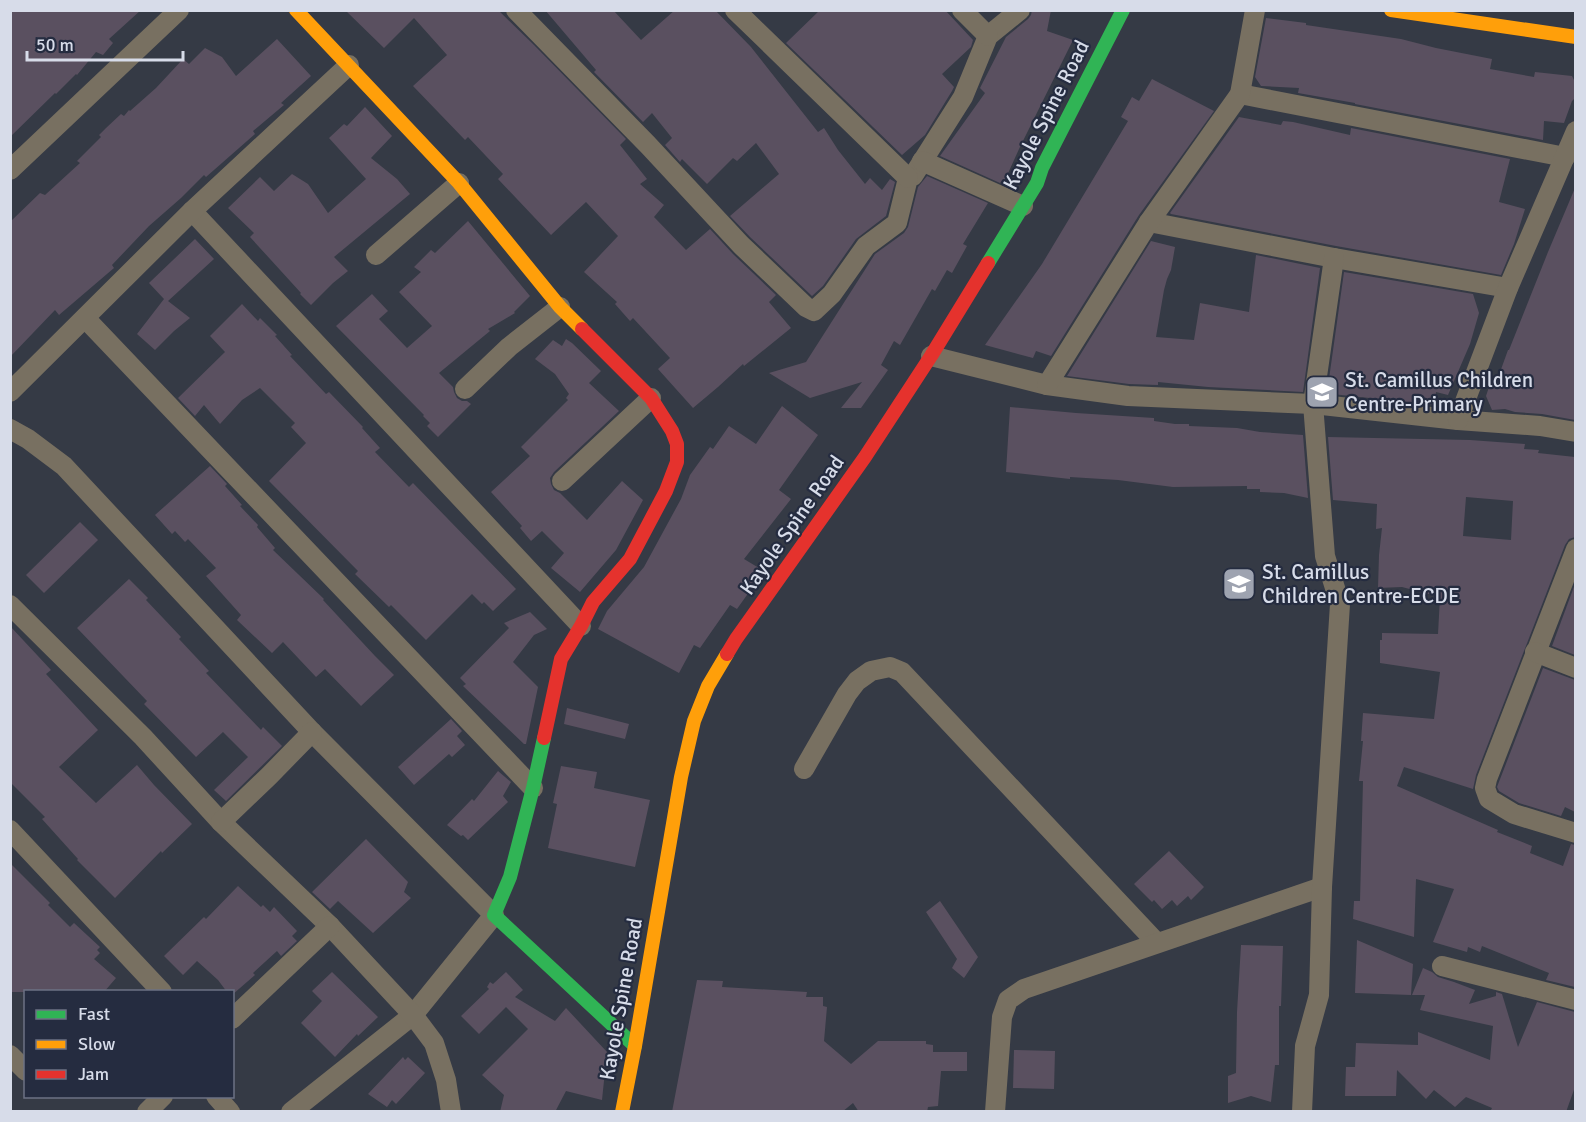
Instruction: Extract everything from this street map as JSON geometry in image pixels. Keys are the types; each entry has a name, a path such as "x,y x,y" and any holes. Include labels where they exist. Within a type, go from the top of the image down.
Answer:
{"street":[{"path":"291,1112 413,1015 495,915 510,878 533,788 561,659 593,602 630,559 666,491 678,455 672,431 651,398 560,307 459,183 296,10"},
{"path":"516,10 648,145 741,245 806,308 814,311 832,294 866,246 897,223 908,178"},
{"path":"735,10 908,178"},
{"path":"962,10 988,36"},
{"path":"908,178 913,176 963,97 988,36 1020,10"},
{"name":"Kayole Spine Road","path":"622,1112 681,777 694,721 708,686 736,639 866,457 931,356 1037,183 1042,168 1123,10"},
{"path":"1047,385 1149,222 1240,94 1255,10"},
{"path":"1391,10 1575,37"},
{"path":"10,170 176,12"},
{"path":"10,392 192,212 348,65"},
{"path":"1240,94 1565,157"},
{"path":"1458,420 1508,288 1575,131"},
{"path":"922,161 1023,206"},
{"path":"376,255 459,183"},
{"path":"192,212 581,626"},
{"path":"1149,222 1334,258 1508,288"},
{"path":"1302,1112 1305,1046 1319,994 1322,887 1340,604 1325,556 1313,404 1334,258"},
{"path":"465,389 509,347 560,307"},
{"path":"85,318 533,788"},
{"path":"931,356 1047,385 1128,396 1313,404 1458,420 1540,426 1575,432"},
{"path":"562,481 651,398"},
{"path":"10,429 28,439 64,466 312,732 495,915 635,1046"},
{"path":"1575,549 1485,788 1486,795 1494,803 1514,813 1575,833"},
{"path":"10,605 143,737 221,822 330,926 413,1015 434,1043 447,1080 451,1112"},
{"path":"1535,652 1575,668"},
{"path":"804,769 856,681 872,671 890,668 902,672 1157,943"},
{"path":"221,822 312,732"},
{"path":"10,830 160,990"},
{"path":"995,1112 1002,1017 1008,1000 1024,989 1322,887"},
{"path":"234,1017 330,926"},
{"path":"1442,966 1575,1000"},
{"path":"10,1055 24,1069"},
{"path":"147,1112 161,1098"},
{"path":"218,1098 230,1112"}],"building":[{"path":"10,10 141,10 109,39 113,43 103,55 96,52 77,75 10,137"},
{"path":"345,10 498,10 626,139 620,145 647,179 640,184 664,205 654,217 686,250 710,229 776,295 769,302 791,328 744,366 743,364 693,408 658,369 670,358 633,318 630,321 615,304 617,302 584,272 618,236 586,202 551,235 498,179 503,174 468,137 465,140 413,86 447,55 414,18 384,48"},
{"path":"545,10 613,10 641,40 675,10 715,10 751,47 818,132 824,128 865,184 870,178 882,190 890,179 895,182 886,216 856,239 823,286 812,296 730,216 779,174 756,143 737,161 733,158 707,184 682,159 680,162 665,145 672,138 652,113 643,122 594,72 596,70"},
{"path":"820,10 945,10 973,40 971,47 942,74 954,87 925,135 902,155 786,43"},
{"path":"1032,10 1051,10 1047,31 1073,40 1005,180 1003,179 1000,183 940,156 985,93 980,88 1006,37 1028,19"},
{"path":"1266,18 1401,39 1492,59 1490,69 1534,77 1535,72 1572,76 1575,82 1575,98 1564,123 1544,121 1543,140 1298,93 1299,88 1261,86 1255,77"},
{"path":"277,39 311,76 281,103 284,105 253,131 255,134 206,177 204,175 149,226 112,265 114,268 59,315 55,310 10,357 10,222 40,193 45,195 80,163 77,161 101,137 99,135 121,114 124,116 156,88 183,59 189,64 205,48 222,57 236,76"},
{"path":"1152,79 1214,111 1139,215 1051,356 1036,351 1033,358 985,345 1042,264 1128,121 1121,117 1132,97 1139,101"},
{"path":"365,107 392,136 371,158 397,179 410,194 334,257 348,271 311,305 250,237 254,233 228,208 260,177 274,191 292,174 308,184 328,213 366,179 329,138 344,124 347,126"},
{"path":"1239,117 1281,125 1283,121 1293,122 1350,135 1351,128 1510,159 1499,202 1525,209 1501,275 1171,214"},
{"path":"927,176 988,203 963,244 967,246 952,273 947,270 935,291 932,289 900,345 894,341 881,365 888,370 861,408 841,408 862,382 810,398 769,373 806,362 875,254 904,233 908,227 918,187"},
{"path":"1575,188 1575,420 1505,409 1492,410 1486,396 1490,384 1495,386"},
{"path":"468,221 530,296 515,313 488,329 490,331 439,373 453,387 457,398 471,404 438,437 427,426 430,423 424,415 336,326 372,294 388,311 379,319 407,348 432,326 399,292 421,272 414,267 431,250 435,253"},
{"path":"195,239 214,259 168,301 190,318 155,350 137,334 164,299 149,283"},
{"path":"1151,241 1175,247 1171,270 1164,290 1156,337 1194,340 1200,303 1249,312 1256,255 1320,268 1303,392 1158,382 1158,385 1129,384 1067,376"},
{"path":"1344,272 1473,294 1479,313 1470,344 1448,395 1436,392 1435,405 1332,394 1333,377 1329,379"},
{"path":"242,304 258,321 260,318 277,335 275,336 292,355 290,356 326,394 329,392 363,427 380,448 375,452 409,487 413,483 516,589 493,611 472,594 426,640 391,605 389,607 355,574 358,571 269,481 306,443 291,427 295,423 260,388 242,400 220,424 204,405 195,416 178,398 225,352 210,336"},
{"path":"566,339 601,371 589,383 619,411 554,472 550,478 551,484 554,490 560,493 587,520 622,481 643,500 616,550 580,592 551,568 564,553 542,531 531,541 520,528 522,526 491,492 530,456 521,447 568,400 566,398 569,394 555,374 535,359 553,340 562,346"},
{"path":"782,406 818,435 779,490 791,499 744,559 764,571 737,609 730,605 700,648 694,645 679,673 598,629 607,611 644,567 681,499 690,475 710,447 713,449 729,426 756,444"},
{"path":"1010,407 1154,418 1154,421 1189,424 1189,426 1303,435 1308,498 1284,493 1260,492 1260,489 1247,489 1247,486 1173,487 1118,480 1070,477 1070,479 1006,472"},
{"path":"1328,437 1470,440 1525,444 1524,449 1539,450 1538,453 1575,457 1575,537 1569,539 1565,545 1476,775 1473,789 1404,767 1397,786 1532,846 1530,853 1563,866 1571,844 1575,845 1575,987 1546,980 1549,973 1482,946 1480,952 1468,947 1467,952 1433,942 1454,889 1416,879 1414,937 1353,919 1354,901 1360,901 1363,781 1359,781 1363,713 1434,719 1440,672 1380,663 1380,640 1382,640 1382,633 1438,634 1440,597 1402,587 1378,588 1382,528 1376,529 1377,504 1333,500","holes":["1466,497 1513,501 1511,540 1463,536"]},
{"path":"210,466 227,484 225,486 242,505 240,506 258,525 257,527 275,548 273,550 324,599 394,675 361,706 325,669 316,677 283,642 272,653 237,620 241,615 206,576 216,568 188,539 185,542 175,531 172,534 155,515"},
{"path":"80,522 98,540 44,593 26,575"},
{"path":"129,579 148,598 146,600 209,671 206,673 261,730 263,727 282,746 226,801 214,790 248,757 223,732 196,757 144,704 147,701 77,628"},
{"path":"1575,584 1575,655 1552,646"},
{"path":"530,612 547,629 534,635 513,662 538,687 526,744 524,744 463,686 466,684 460,678 509,628 504,623"},
{"path":"10,626 51,670 46,674 98,730 59,767 96,803 137,765 192,824 162,853 161,851 115,898 77,860 42,819 45,817 10,782"},
{"path":"1543,668 1575,680 1575,812 1565,807 1561,816 1519,803 1499,791 1497,787"},
{"path":"567,708 629,724 625,739 564,724"},
{"path":"451,719 462,731 457,736 465,745 452,757 449,754 414,785 398,767"},
{"path":"561,766 597,772 594,788 650,800 635,867 548,848 557,804 553,803"},
{"path":"498,771 511,782 503,796 508,802 468,840 447,825 472,799 474,801"},
{"path":"366,839 408,882 404,892 411,898 373,933 338,901 330,909 312,892"},
{"path":"1169,851 1204,887 1191,900 1188,896 1177,906 1172,900 1162,909 1134,884"},
{"path":"10,863 50,903 48,905 70,927 74,923 100,947 97,950 100,953 94,959 116,978 106,990 10,992"},
{"path":"238,886 261,907 263,905 270,912 274,907 297,931 292,936 297,941 281,956 277,951 234,993 234,990 226,990 197,961 183,975 164,956 204,917 206,919"},
{"path":"940,901 978,957 964,978 952,968 957,959 926,912"},
{"path":"1357,940 1413,964 1411,995 1355,993"},
{"path":"1241,945 1283,946 1281,1006 1279,1006 1279,1065 1275,1065 1271,1102 1251,1096 1228,1103 1228,1076 1236,1073"},
{"path":"1423,968 1438,977 1475,990 1469,1004 1496,996 1496,992 1502,994 1518,1047 1537,1002 1575,1012 1575,1087 1566,1112 1490,1112 1492,1108 1466,1097 1455,1107 1434,1090 1426,1099 1397,1070 1396,1096 1345,1096 1346,1067 1355,1067 1356,1043 1418,1045 1418,1032 1490,1060 1493,1026 1420,1010 1425,995 1412,995"},
{"path":"332,972 378,1017 358,1036 357,1034 335,1057 301,1023 322,1001 312,991"},
{"path":"506,972 523,990 515,997 555,1021 566,1008 607,1052 602,1100 566,1091 555,1112 500,1112 504,1095 482,1075 528,1029 506,1007 479,1034 461,1016 489,989 487,987 490,982 493,984"},
{"path":"697,980 723,981 722,987 807,992 806,997 823,997 823,1006 827,1007 824,1041 851,1064 878,1041 926,1041 926,1044 933,1045 933,1052 967,1052 967,1071 941,1071 938,1106 928,1107 927,1112 859,1112 853,1103 842,1112 672,1112"},
{"path":"1014,1050 1055,1051 1054,1089 1013,1088"},
{"path":"403,1057 405,1060 408,1057 425,1073 396,1104 392,1100 387,1107 368,1094"}],"traffic: fast":[{"path":"988,263 1037,183 1042,168 1123,10"},
{"path":"544,738 510,877 494,915 635,1046"}],"traffic: slow":[{"path":"296,10 459,183 560,307 582,329"},
{"path":"1391,10 1576,37"},
{"path":"622,1112 681,777 694,721 708,686 727,654"}],"traffic: jam":[{"path":"727,654 865,457 988,263"},
{"path":"544,738 561,659 593,602 630,559 666,491 677,462 677,444 672,431 651,398 582,329"}],"place":[{"name":"St. Camillus Children Centre-Primary","path":"1322,392"},
{"name":"St. Camillus Children Centre-ECDE","path":"1239,584"}]}
